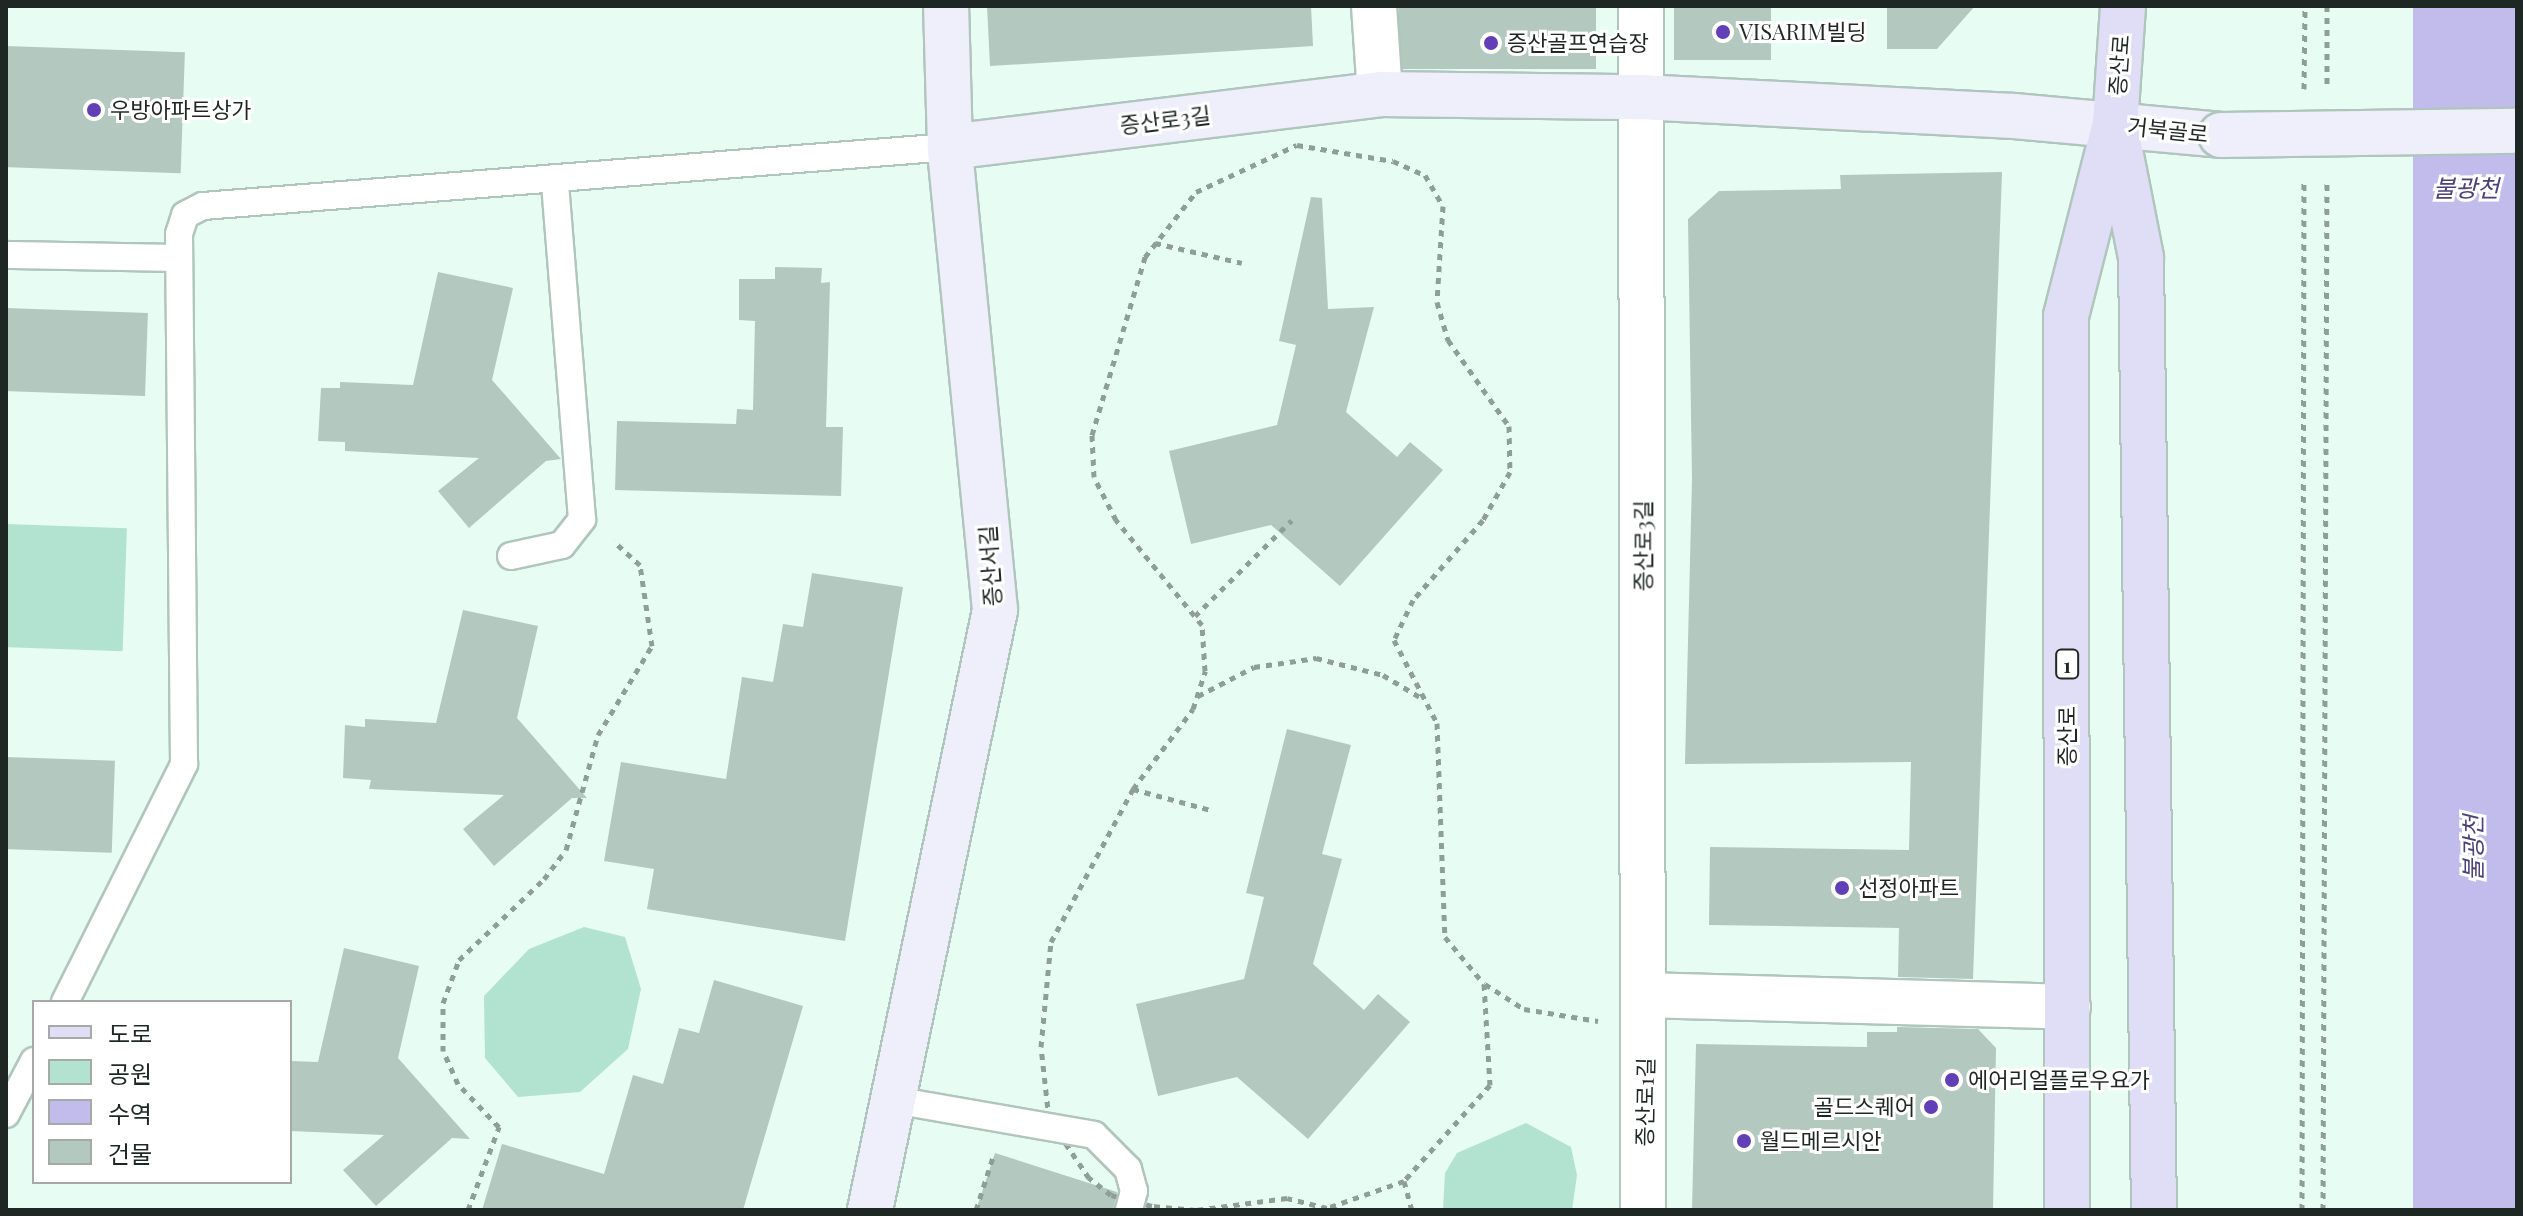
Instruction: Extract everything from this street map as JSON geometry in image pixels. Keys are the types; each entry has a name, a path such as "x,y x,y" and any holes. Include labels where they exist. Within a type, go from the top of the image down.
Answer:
{"main road":[{"name":"증산로","path":"2067,1210 2066,316 2115,124 2123,6"},
{"name":"증산로","path":"2115,124 2141,258 2154,1210"}],"street":[{"name":"증산서길","path":"870,1210 995,610 950,147 946,6"},
{"path":"1374,6 1380,94"},
{"name":"증산로3길","path":"1641,6 1646,1009"},
{"name":"증산로3길","path":"950,147 1380,94 1640,97 2115,124"},
{"name":"거북골로","path":"2115,124 2221,135 2517,131"},
{"path":"1646,1009 2068,1007"},
{"name":"증산로1길","path":"1643,1210 1646,1009"}],"lane":[{"path":"66,1000 184,764 179,258 185,215 203,206 555,181 950,147"},
{"path":"511,556 544,554 578,525 584,497 555,181"},
{"path":"6,255 179,258"},
{"path":"6,1114 32,1065"},
{"path":"894,1100 1094,1135 1113,1149 1128,1169 1130,1206"}],"path":[{"path":"2304,102 2305,6"},
{"path":"2327,6 2327,107"},
{"path":"1484,984 1490,1085 1404,1181 1327,1208 1287,1198 1196,1210 1130,1206 1089,1178 1055,1128 1041,1047 1051,942 1133,789 1197,696 1205,671 1202,625 1116,520 1094,477 1092,435 1145,257 1196,192 1297,145 1393,161 1425,175 1443,206 1437,302 1448,340 1509,426 1510,472 1483,520 1413,600 1394,640 1437,723 1445,937 1484,984 1524,1009 1561,1019 1646,1009"},
{"path":"2302,1210 2304,165"},
{"path":"2323,1210 2327,168"},
{"path":"1155,243 1242,263"},
{"path":"1195,616 1292,520"},
{"path":"468,1210 499,1127 458,1084 448,1062 443,1003 459,960 544,879 566,850 598,735 652,646 640,565 618,544 578,525"},
{"path":"1197,696 1254,667 1316,658 1383,675 1425,701"},
{"path":"1133,789 1211,810"},
{"path":"976,1210 995,1153"},
{"path":"1404,1181 1412,1210"}],"green space":[{"path":"6,524 127,528 123,651 6,647"},
{"path":"584,927 625,937 641,989 628,1049 580,1092 518,1097 485,1058 484,996 529,949"},
{"path":"1526,1123 1571,1147 1577,1175 1572,1210 1443,1210 1445,1173 1457,1153"}],"water":[{"name":"불광천","path":"2413,6 2517,6 2517,1210 2413,1210"}],"building":[{"path":"987,6 1311,6 1313,46 990,66"},
{"name":"증산골프연습장","path":"1399,6 1596,6 1596,69 1399,69"},
{"name":"VISARIM빌딩","path":"1674,6 1771,6 1771,60 1674,60"},
{"path":"1887,6 1975,6 1937,49 1887,49"},
{"name":"우방아파트상가","path":"6,46 185,52 181,173 6,167"},
{"path":"2002,172 1973,979 1898,977 1899,928 1709,925 1710,847 1909,850 1911,762 1685,764 1692,479 1688,219 1719,191 1841,189 1840,175"},
{"path":"1311,197 1322,198 1328,309 1374,307 1346,412 1397,457 1410,442 1443,470 1340,586 1271,525 1191,544 1169,451 1277,425 1296,345 1279,341"},
{"path":"775,267 822,268 821,283 830,282 826,427 843,427 841,496 615,490 617,421 736,424 737,409 753,410 755,321 739,320 739,279 775,279"},
{"path":"438,272 513,288 492,380 561,459 546,461 469,528 438,491 479,458 345,451 345,442 318,441 321,388 340,388 340,382 413,385"},
{"path":"6,308 148,313 145,396 6,391"},
{"path":"812,573 903,587 845,941 647,909 654,869 604,861 621,762 726,779 742,677 773,682 783,624 803,627"},
{"path":"463,610 538,626 517,718 587,798 572,798 494,866 463,829 504,795 369,789 371,780 343,778 345,725 365,727 365,719 436,723"},
{"path":"1287,729 1351,745 1322,854 1342,859 1313,964 1364,1010 1378,994 1410,1022 1308,1139 1237,1077 1158,1096 1136,1004 1244,979 1264,897 1246,893"},
{"path":"6,757 115,761 112,853 6,849"},
{"path":"344,948 419,966 398,1058 470,1139 452,1138 376,1206 343,1170 384,1135 292,1131 292,1061 318,1062"},
{"path":"714,980 803,1006 743,1210 482,1210 502,1144 604,1174 633,1075 663,1084 679,1028 699,1033"},
{"path":"1897,1027 1978,1029 1996,1048 1993,1210 1692,1210 1696,1044 1867,1047 1867,1032 1897,1032"},
{"path":"995,1153 1117,1192 1113,1210 976,1210"}],"place":[{"name":"VISARIM빌딩","path":"1723,32"},
{"name":"증산골프연습장","path":"1491,43"},
{"name":"우방아파트상가","path":"94,110"},
{"name":"선정아파트","path":"1842,888"},
{"name":"에어리얼플로우요가","path":"1952,1080"},
{"name":"골드스퀘어","path":"1931,1107"},
{"name":"월드메르시안","path":"1744,1141"}]}
